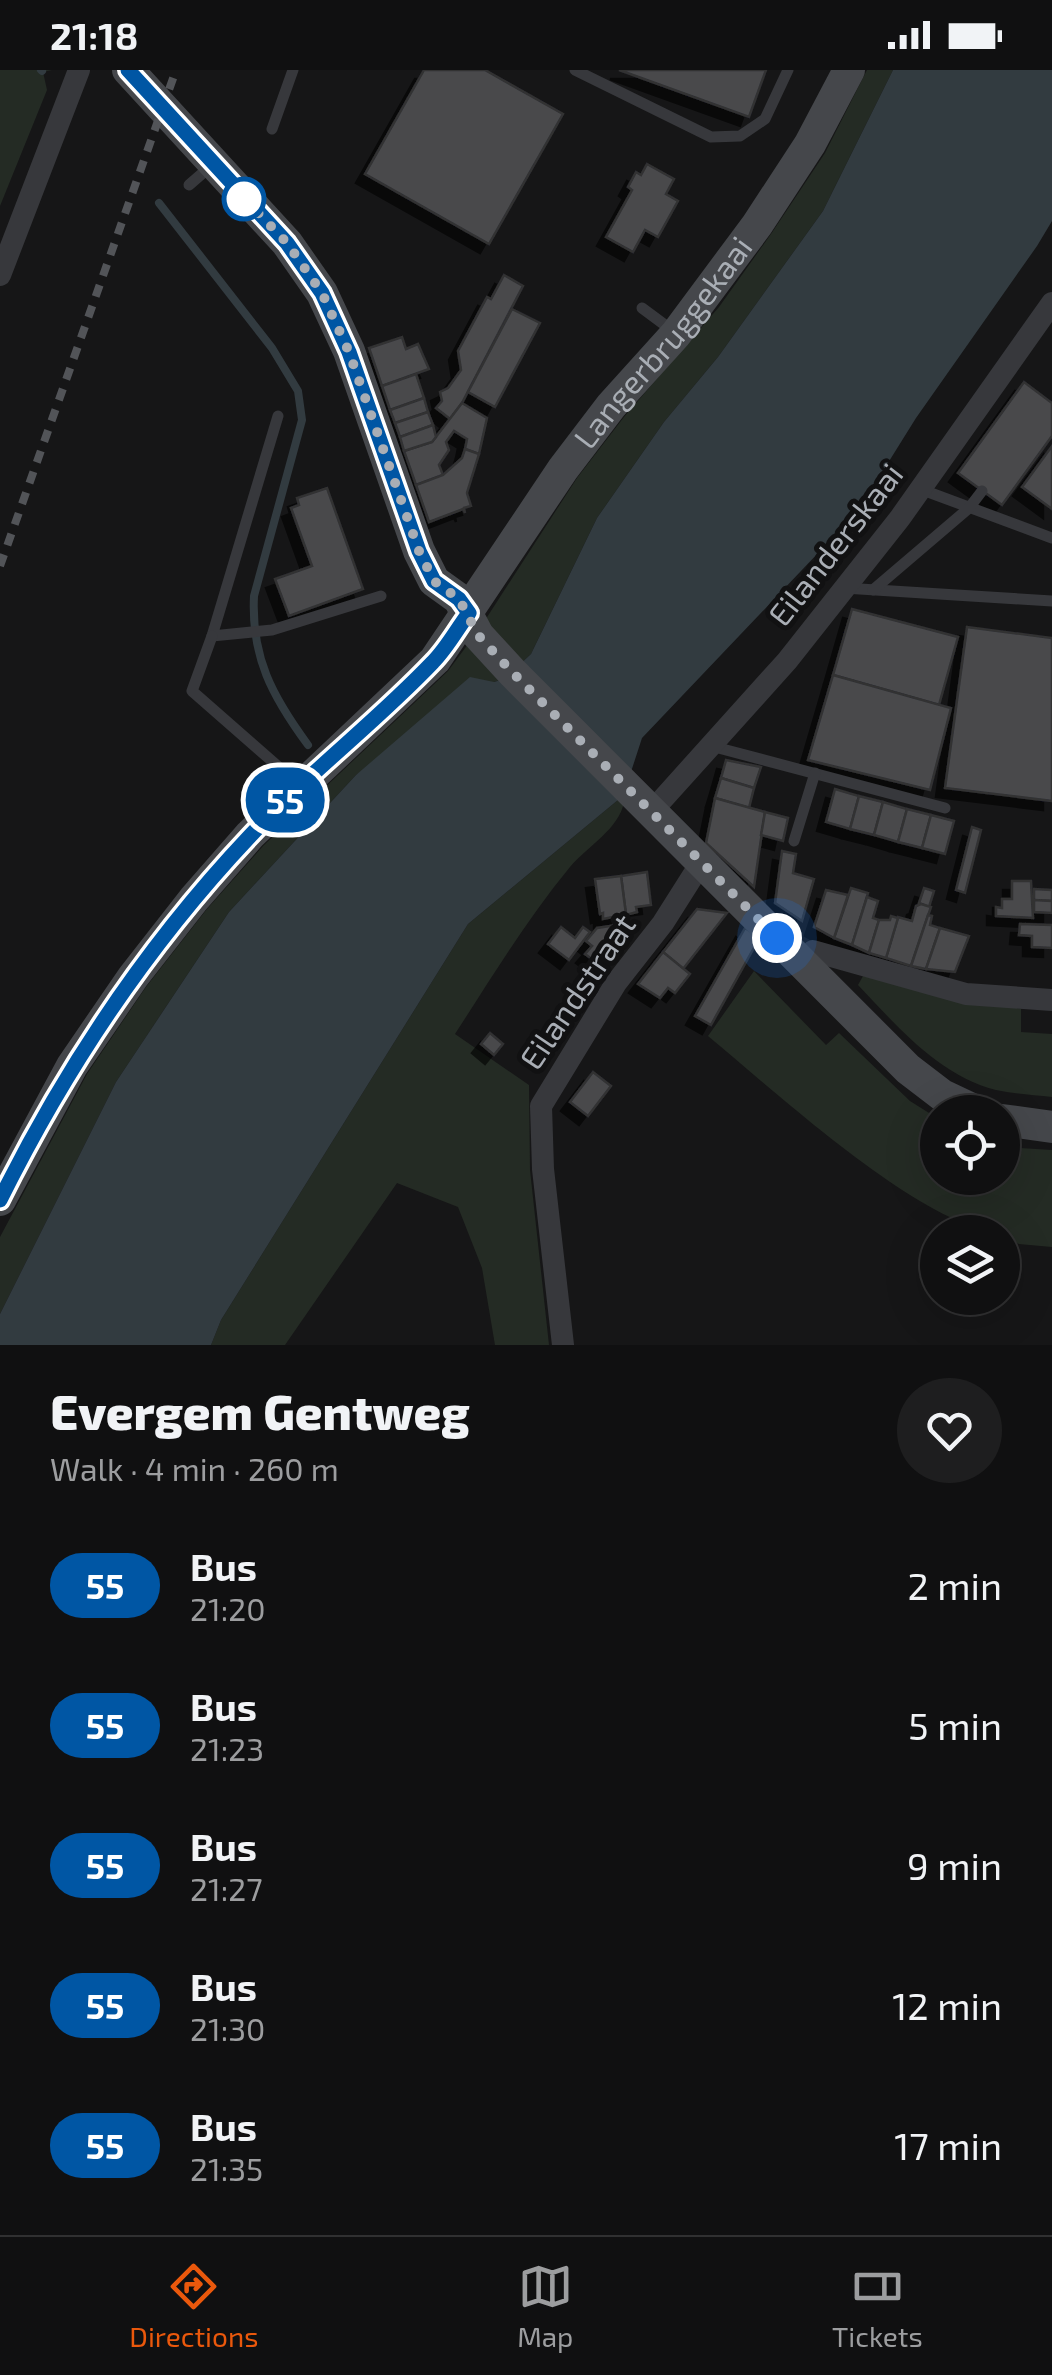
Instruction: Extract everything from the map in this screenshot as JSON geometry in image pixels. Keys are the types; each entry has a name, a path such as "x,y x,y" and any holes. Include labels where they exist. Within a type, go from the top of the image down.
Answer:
{"main road":[{"path":"128,70 201,175 287,243 322,293 349,352 419,551 434,581 459,599 478,635 512,672 908,1070 942,1095"},
{"name":"Langerbruggekaai","path":"0,1200 72,1066 133,977 194,898 250,835 435,660 563,469 676,334 758,225 800,160 849,70"},
{"path":"1020,1123 1052,1127"}],"street":[{"path":"0,274 79,70"},
{"name":"Eilanderskaai","path":"652,811 787,661 920,489 1052,303"},
{"name":"Eilandstraat","path":"563,1345 543,1169 541,1106 616,983 701,863"},
{"path":"802,962 812,952 966,994 1052,1000"}],"lane":[{"path":"272,129 293,70"},
{"path":"576,70 710,137 740,136 764,119 788,70"},
{"path":"642,308 676,334"},
{"path":"278,416 192,690 300,786"},
{"path":"920,489 1052,538"},
{"path":"873,590 969,508 982,492"},
{"path":"844,588 1052,602"},
{"path":"212,636 272,630 381,596"},
{"path":"710,746 945,808"},
{"path":"794,841 814,773"}],"shaded area":[{"path":"0,70 52,70 43,72 47,90 0,206"},
{"path":"867,70 893,70 823,211 597,518 531,654 504,679 356,775 229,912 116,1082 0,1314 0,1237 87,1074 146,987 263,846 448,671 577,478 719,307 771,234 825,153"},
{"path":"893,70 1052,70 1052,221 916,418 858,511 642,738 618,800 468,924 221,1320 211,1345 0,1345 0,1314 116,1082 229,912 356,775 470,677 494,682 504,679 531,654 597,518 823,211"},
{"path":"618,800 624,802 616,821 554,887 455,1034 529,1085 530,1170 549,1345 495,1345 482,1268 458,1207 397,1183 285,1345 211,1345 221,1320 468,924"},
{"path":"754,971 826,1045 839,1033 920,1107 920,1195 1020,1195 1020,1148 1052,1150 1052,1247 1020,1244 1020,1215 946,1215 933,1209 850,1153 708,1036"},
{"path":"863,976 1021,1009 1021,1032 1052,1034 1052,1097 996,1090 937,1061 858,985"}],"building":[{"path":"424,70 485,70 563,114 489,244 365,174"},
{"path":"619,70 766,70 749,117"},
{"path":"647,164 674,179 666,194 678,201 658,237 645,230 633,252 606,237 632,190 628,187 636,172 641,175"},
{"path":"504,275 523,286 450,419 436,408 442,401 440,392 448,388 461,370 458,351 487,297 491,299"},
{"path":"512,309 540,323 495,407 468,392"},
{"path":"402,337 406,349 418,344 429,369 382,386 369,348"},
{"path":"416,374 424,398 390,410 382,386"},
{"path":"1024,382 1052,403 1052,436 1002,505 958,473"},
{"path":"424,398 428,412 395,423 390,410"},
{"path":"462,403 487,418 479,454 465,449 467,439 454,431 446,442 449,450 439,465 443,475 416,485 404,451 432,442"},
{"path":"428,412 433,425 400,437 395,423"},
{"path":"433,425 436,437 432,442 404,451 400,437"},
{"path":"1052,446 1052,509 1022,487"},
{"path":"465,449 479,454 467,493 471,506 464,508 465,513 463,509 429,522 416,485 443,475 462,458"},
{"path":"327,488 363,589 289,616 275,579 312,566 291,508 299,505 297,498"},
{"path":"852,609 958,637 939,705 833,675"},
{"path":"967,627 1052,638 1052,801 945,788"},
{"path":"833,675 951,708 930,790 808,760"},
{"path":"726,760 761,767 754,788 721,778"},
{"path":"721,778 754,788 749,808 715,798"},
{"path":"835,789 859,796 850,829 826,822"},
{"path":"859,796 883,802 874,835 850,829"},
{"path":"715,798 765,812 754,887 706,843"},
{"path":"883,802 907,809 898,842 874,835"},
{"path":"907,809 931,815 922,848 898,842"},
{"path":"765,812 788,818 783,841 761,835"},
{"path":"931,815 954,821 945,854 922,848"},
{"path":"972,827 981,830 965,893 956,890"},
{"path":"782,851 796,854 793,873 814,879 802,921 775,903"},
{"path":"647,872 651,905 636,907 637,912 626,915 621,876"},
{"path":"621,876 627,922 614,924 613,917 603,919 603,913 600,914 595,879"},
{"path":"1012,881 1031,881 1033,918 996,916 1002,899 1012,899"},
{"path":"851,888 868,893 852,945 834,938"},
{"path":"924,888 934,891 929,907 919,903"},
{"path":"1034,889 1052,890 1052,901 1034,900"},
{"path":"826,890 848,895 834,938 814,927"},
{"path":"867,897 878,901 873,918 879,920 869,953 852,945"},
{"path":"1034,900 1052,901 1052,913 1034,912"},
{"path":"916,906 931,907 911,966 886,958 898,917 912,921"},
{"path":"697,909 727,913 683,969 663,952"},
{"path":"928,915 932,916 930,925 940,928 926,969 911,966"},
{"path":"891,916 898,918 886,958 869,953 879,920 890,920"},
{"path":"1020,924 1052,925 1052,948 1032,947 1032,936 1019,935"},
{"path":"616,925 629,935 600,965 585,954 592,946 586,941 597,928"},
{"path":"561,927 575,938 583,927 590,932 569,960 548,944"},
{"path":"745,928 760,937 711,1025 695,1016"},
{"path":"940,928 969,936 955,972 926,969"},
{"path":"663,952 690,974 675,993 668,988 660,998 638,984"},
{"path":"490,1033 503,1044 494,1055 481,1044"},
{"path":"593,1072 611,1086 588,1116 570,1102"}],"waterway":[{"path":"159,203 272,348 298,391 302,420 254,596 254,618 266,675 308,745"}],"railway":[{"path":"0,566 176,70"}],"bus line":[{"name":"55","path":"0,1200 72,1066 194,898 250,835 435,660 469,613 459,599 434,581 419,551 349,352 322,293 287,243 128,70"}],"route":[{"path":"244,199 239,193 287,243 322,293 349,352 419,551 434,581 459,599 478,635 512,672 777,938"}]}
